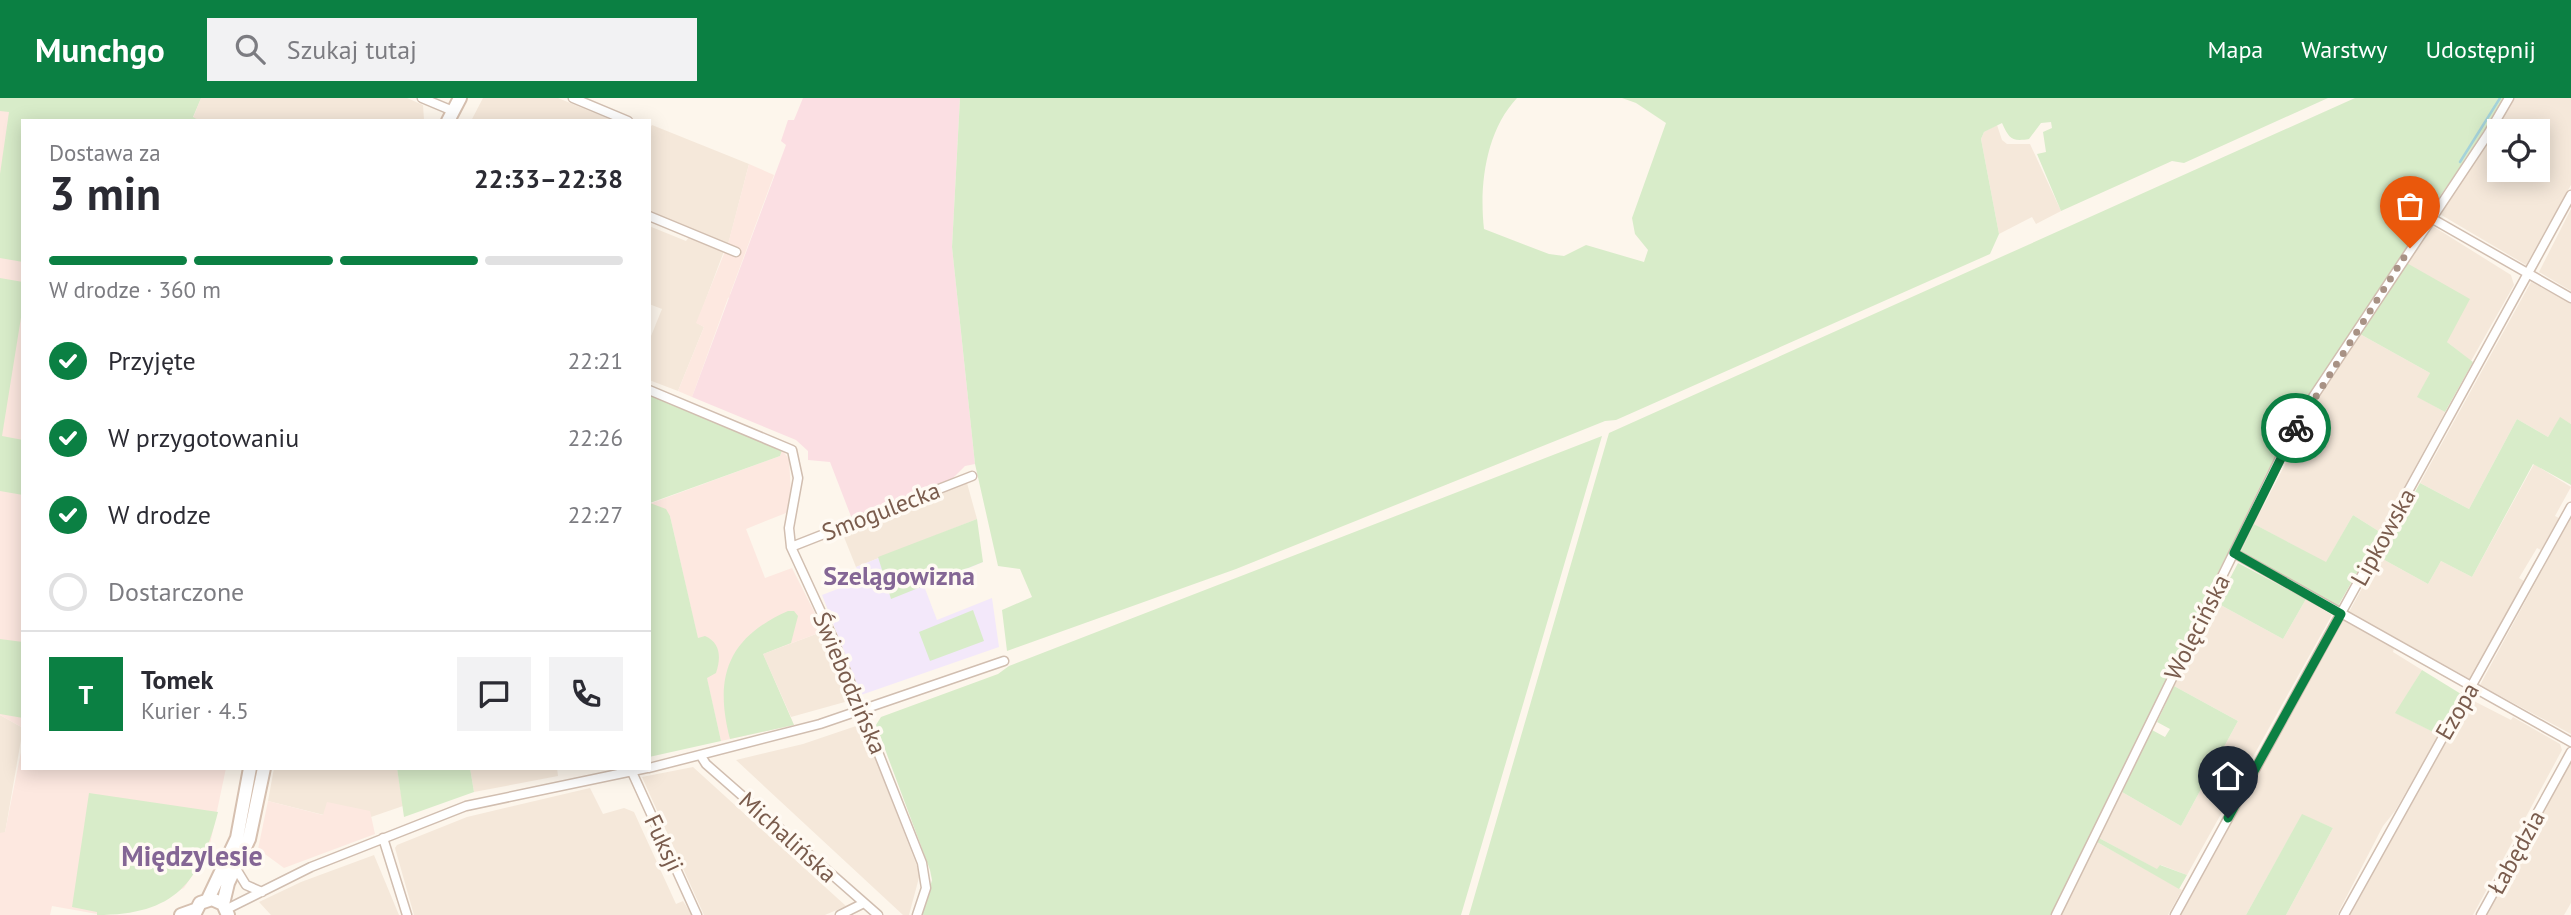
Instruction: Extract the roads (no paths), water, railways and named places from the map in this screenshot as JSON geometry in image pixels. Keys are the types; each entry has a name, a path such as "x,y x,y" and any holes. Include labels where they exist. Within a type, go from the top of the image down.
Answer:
{"street":[{"path":"422,98 451,116 460,98"},
{"path":"573,98 623,119"},
{"name":"Wolęcińska","path":"2056,915 2270,477 2311,400 2488,134 2509,98"},
{"name":"Lipkowska","path":"2175,915 2571,195"},
{"path":"651,217 736,252"},
{"path":"2431,218 2571,298"},
{"name":"Świebodzińska","path":"651,391 792,450 798,478 789,528 790,547 863,712 925,872 926,888 917,915"},
{"name":"Smogulecka","path":"790,547 972,475"},
{"name":"Ezopa","path":"2344,915 2571,508"},
{"path":"2234,553 2571,742"},
{"path":"651,767 863,712 1004,661"},
{"name":"Łabędzia","path":"2481,915 2571,752"},
{"name":"Michalińska","path":"701,756 862,904 878,915"},
{"path":"181,915 195,913 208,899 237,838 250,770"},
{"path":"226,909 235,867 249,839 264,770"},
{"path":"226,909 300,872 466,806 640,770"},
{"name":"Fuksji","path":"632,772 697,915"},
{"path":"383,838 407,915"},
{"path":"235,867 246,885 262,892"},
{"path":"208,899 226,909"},
{"path":"839,915 862,904"}],"waterway":[{"path":"2460,162 2500,98"}],"district":[{"name":"Szelągowizna","path":"899,575"},
{"name":"Międzylesie","path":"192,855"}]}
